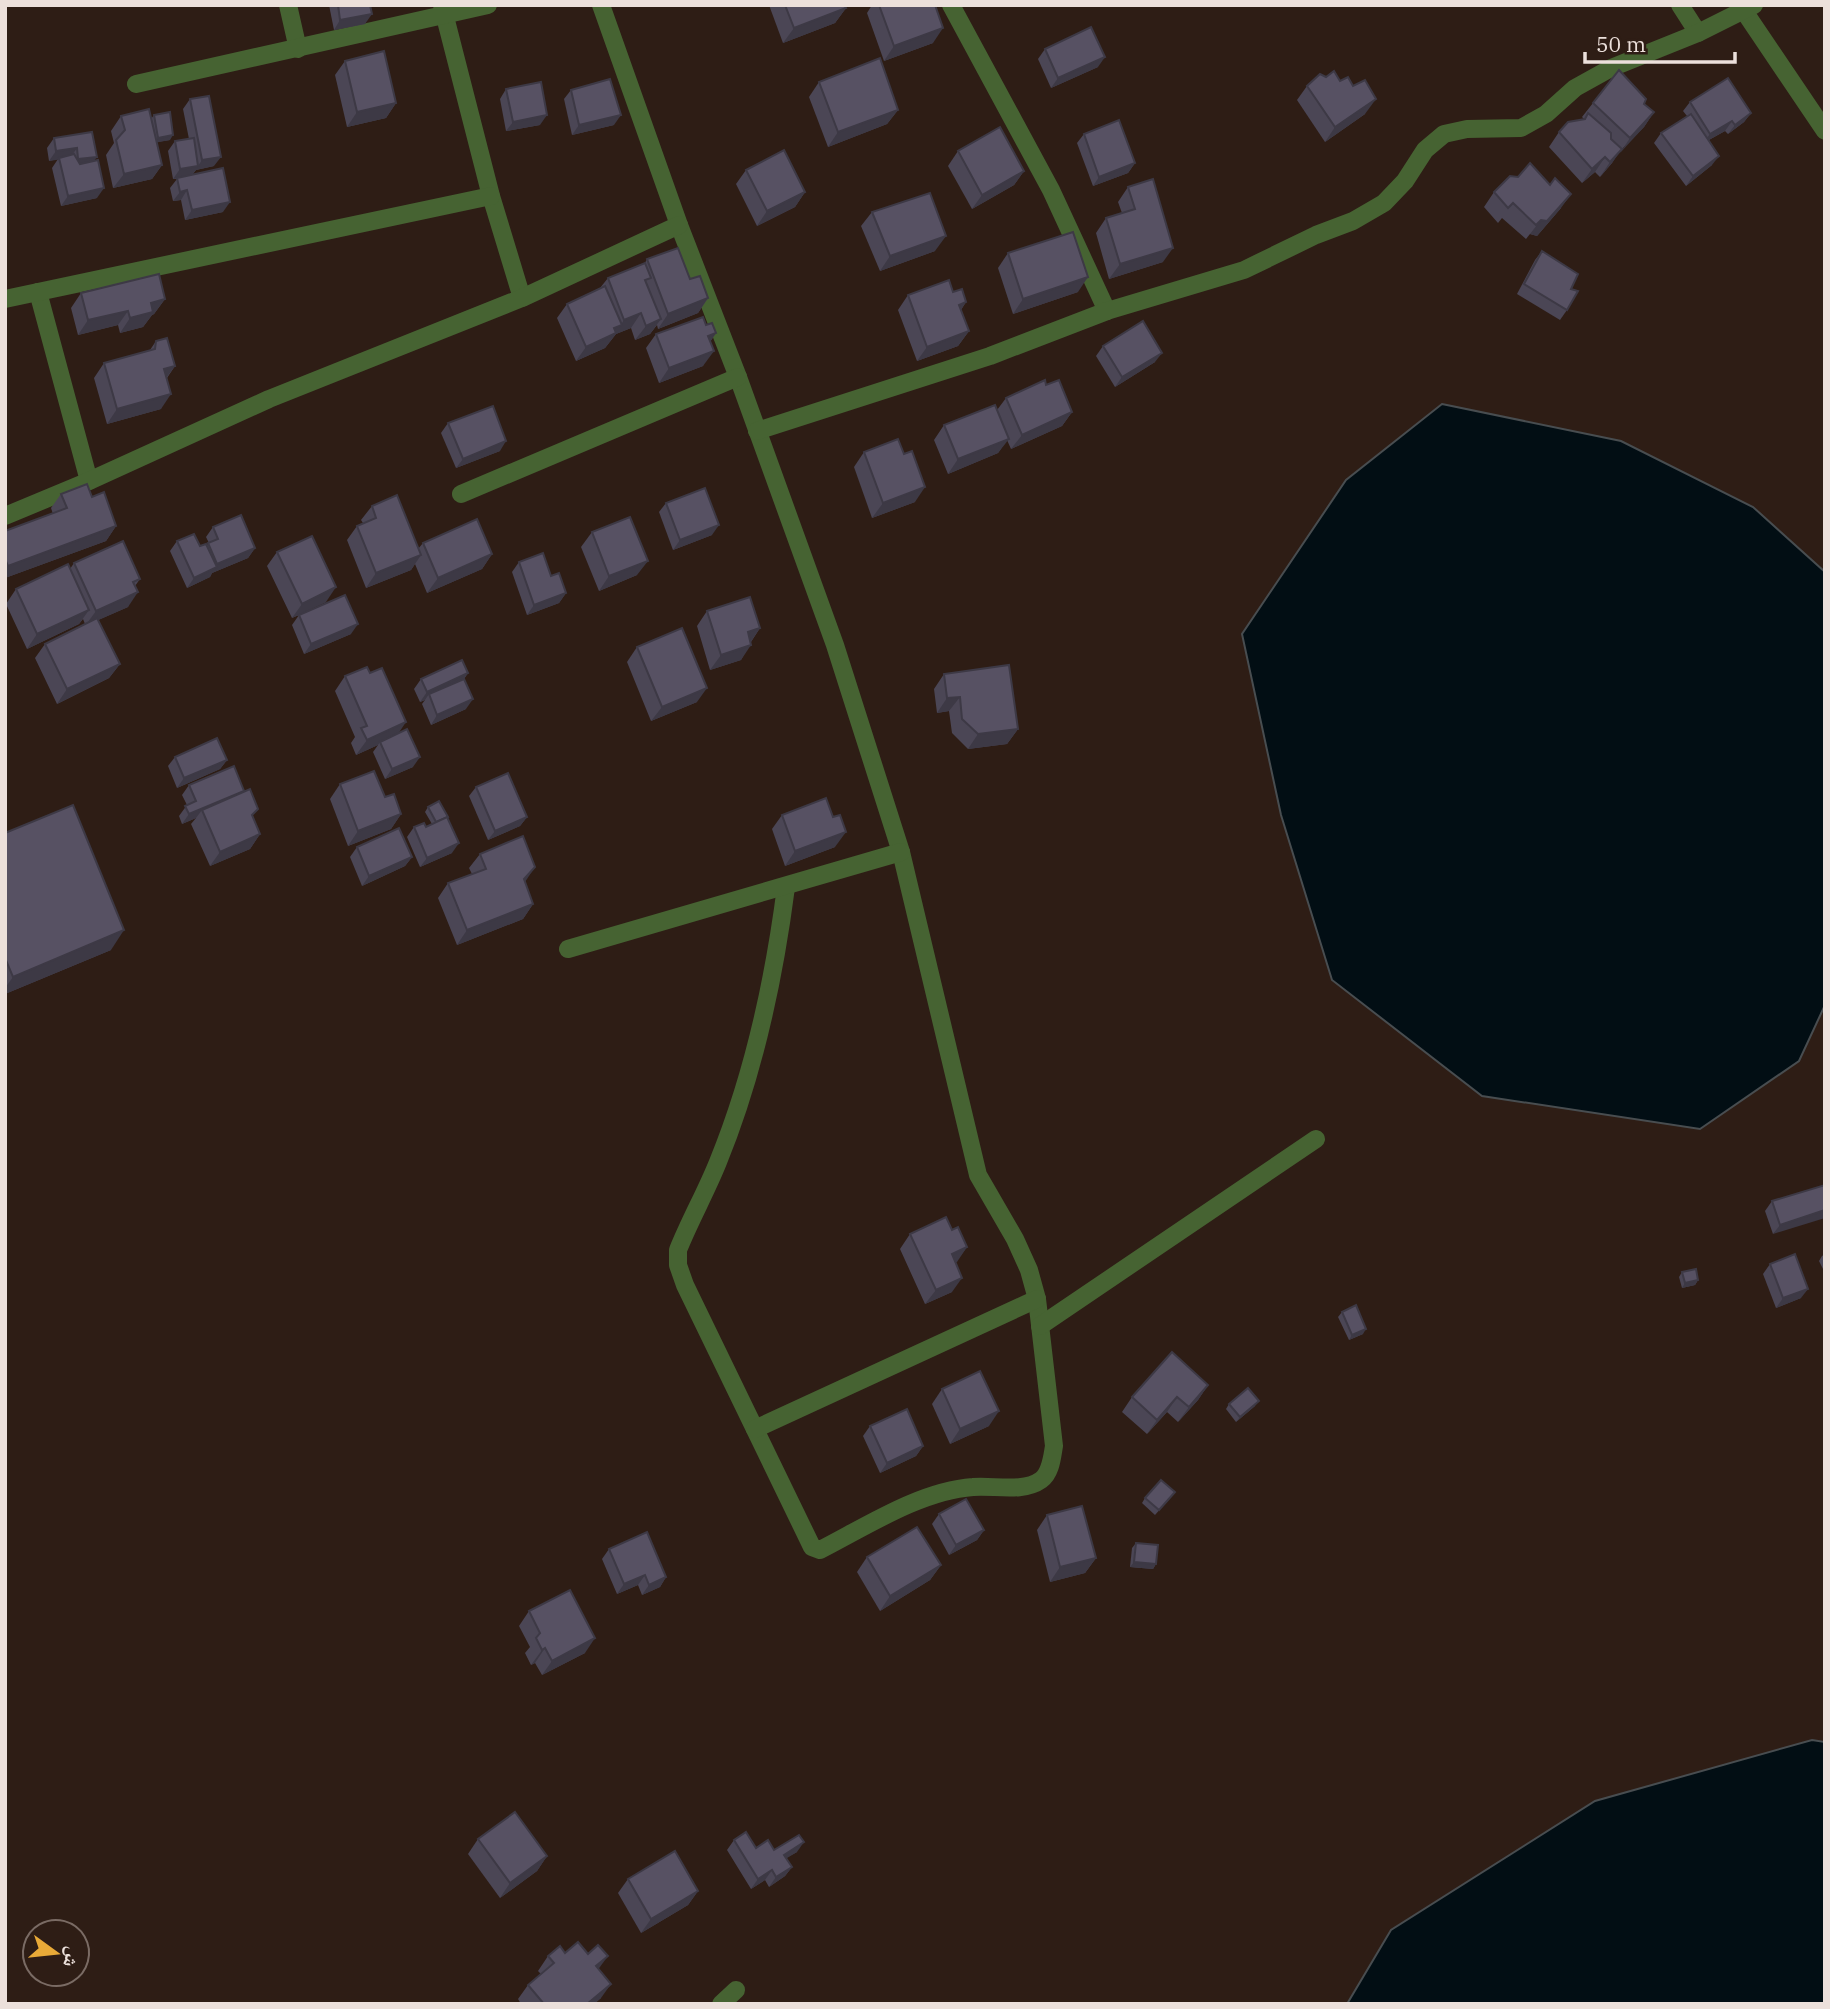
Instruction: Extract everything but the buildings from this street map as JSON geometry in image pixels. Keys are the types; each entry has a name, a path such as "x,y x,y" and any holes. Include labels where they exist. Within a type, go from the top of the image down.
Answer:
{"street":[{"path":"288,5 298,49"},
{"path":"136,84 298,49 443,10 488,5"},
{"path":"951,5 1051,190 1107,311"},
{"path":"1680,5 1698,33"},
{"path":"606,7 679,225 738,377 835,645 901,852 978,1175 1015,1239 1029,1270 1041,1326 1054,1446 1050,1466 1043,1479 1027,1486 974,1487 928,1495 820,1550 812,1547 685,1285 678,1265 678,1250 719,1160 752,1062 777,957 786,887"},
{"path":"757,431 990,356 1107,311 1244,270 1316,235 1353,221 1384,204 1405,181 1425,150 1444,134 1467,129 1521,128 1546,114 1575,88 1611,68 1698,33 1749,8 1825,131"},
{"path":"443,10 491,196 522,298"},
{"path":"5,299 491,196"},
{"path":"5,516 269,399 522,298 679,225"},
{"path":"38,292 89,481"},
{"path":"461,494 738,377"},
{"path":"569,949 901,852"},
{"path":"1041,1326 1316,1139"},
{"path":"755,1429 1037,1298"},
{"path":"721,2004 736,1990"}],"shaded area":[{"path":"1442,404 1621,441 1753,507 1825,572 1825,1005 1799,1061 1700,1129 1482,1096 1332,980 1281,815 1242,634 1346,480"},
{"path":"1812,1740 1825,1742 1825,2004 1347,2004 1391,1930 1595,1801"}]}
